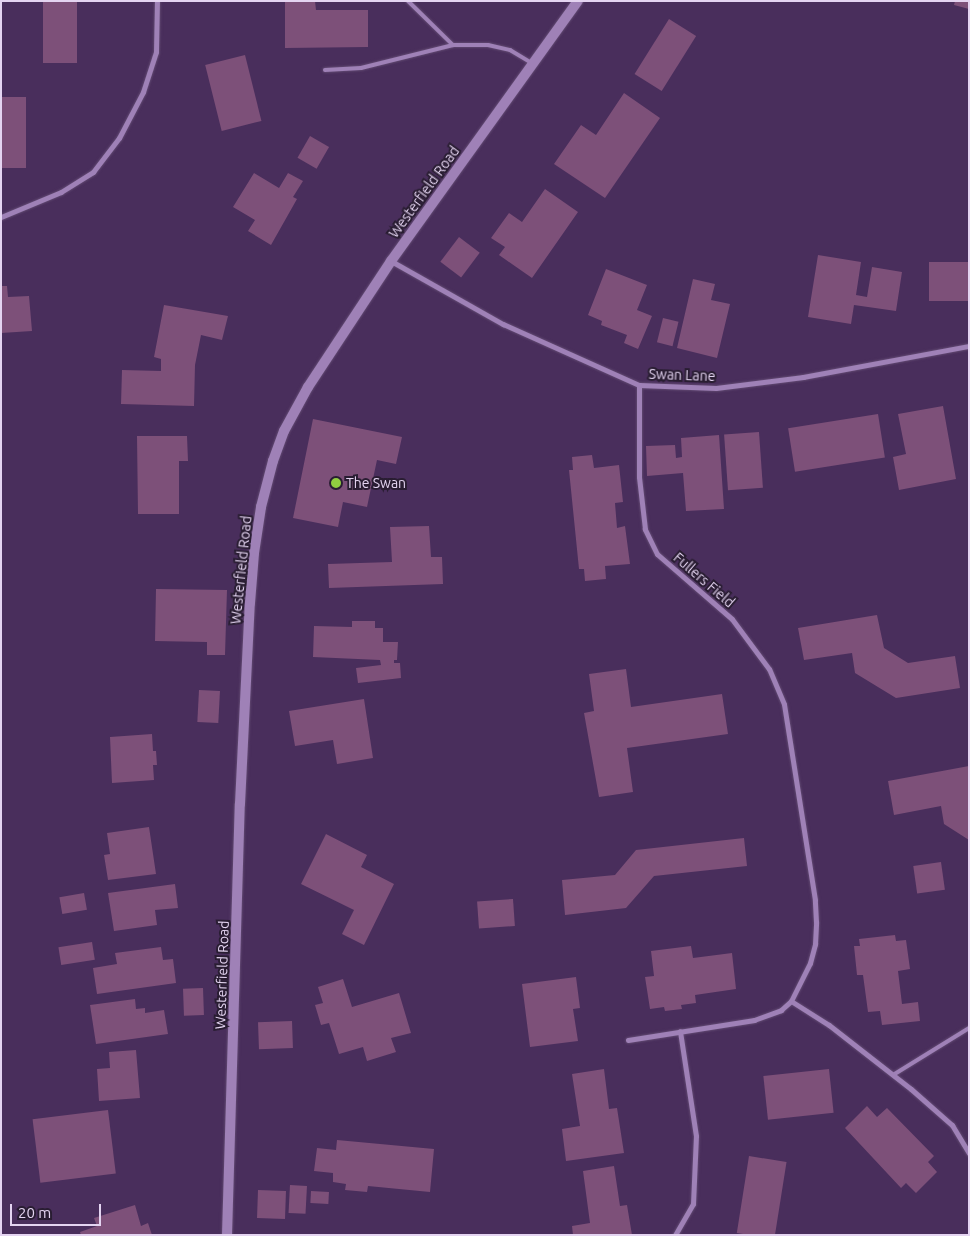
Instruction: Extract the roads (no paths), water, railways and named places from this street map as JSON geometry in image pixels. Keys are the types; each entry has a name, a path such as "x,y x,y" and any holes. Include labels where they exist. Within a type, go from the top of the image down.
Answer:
{"main road":[{"name":"Westerfield Road","path":"227,1235 245,705 254,553 261,507 273,461 292,414 390,261 578,1"}],"street":[{"path":"1,217 61,192 93,172 119,138 143,92 156,52 157,1"},
{"name":"Swan Lane","path":"390,261 503,324 639,385 716,388 803,377 969,346"},
{"name":"Fullers Field","path":"639,385 639,477 645,529 657,554 707,595 732,619 769,669 784,704 815,900 815,944 810,963 791,1001"},
{"path":"628,1040 769,1016 782,1010 791,1001 829,1025 893,1075 952,1125 969,1153"},
{"path":"675,1235 693,1204 696,1136 680,1031"}],"lane":[{"path":"408,1 453,45"},
{"path":"325,70 361,68 453,45 488,45 510,50 534,64"},
{"path":"893,1075 969,1028"}],"place":[{"name":"The Swan","path":"336,483"}]}
